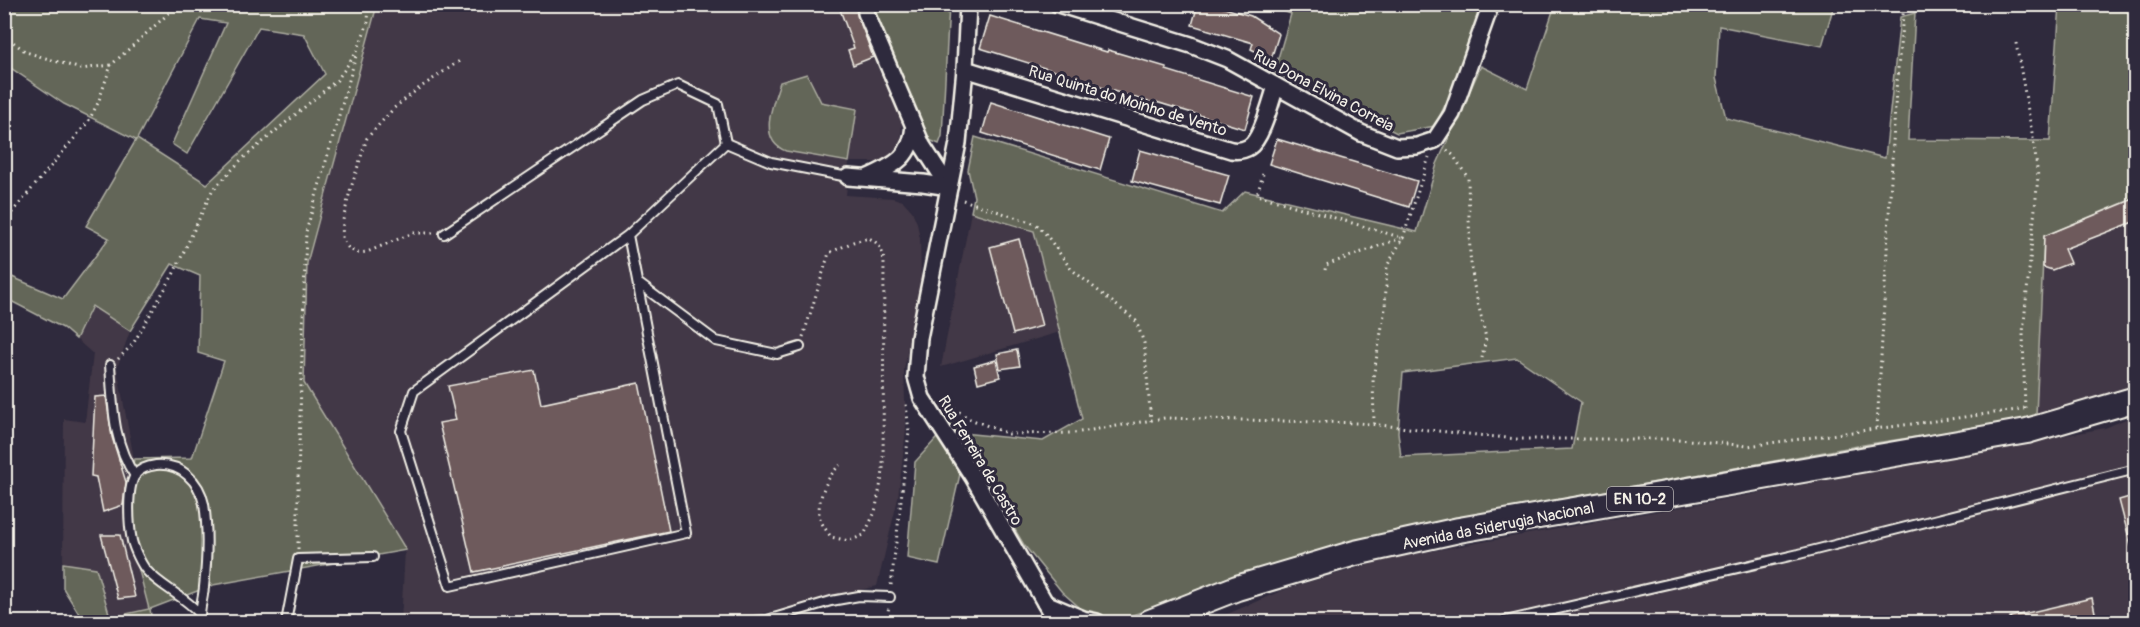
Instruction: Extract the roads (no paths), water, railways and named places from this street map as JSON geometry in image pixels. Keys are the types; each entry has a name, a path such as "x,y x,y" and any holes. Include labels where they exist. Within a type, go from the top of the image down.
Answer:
{"main road":[{"name":"Avenida da Siderugia Nacional","path":"1150,622 1237,588 1378,548 1471,528 2027,431 2136,399"}],"street":[{"path":"865,4 866,13 914,126 926,151 949,187"},
{"name":"Rua Ferreira de Castro","path":"968,4 958,143 919,338 916,377 922,398 973,477 1056,622"},
{"name":"Rua Dona Elvina Correia","path":"1058,4 1191,45 1227,59 1378,141 1397,147 1440,144 1491,4"},
{"name":"Rua Quinta do Moinho de Vento","path":"965,69 1231,150 1241,151 1252,146 1258,138 1276,86"},
{"path":"867,179 897,163 905,155 912,140 914,126"},
{"path":"926,151 939,152 950,149 958,143"},
{"path":"848,177 949,187"},
{"path":"1042,622 1045,603 1083,619 1097,622"}],"lane":[{"path":"444,234 643,100 678,85 718,104 726,143"},
{"path":"726,143 771,162 848,177"},
{"path":"628,235 686,533 450,586 401,431 414,391 628,235 726,143"},
{"path":"638,283 716,341 777,354 800,347"},
{"path":"110,365 118,443 126,463 135,476"},
{"path":"199,614 191,604 146,570 132,543 130,489 135,476 141,469 165,464 179,468 195,481 203,503 206,544 200,622"},
{"path":"1501,622 1799,554 2136,470"},
{"path":"286,622 298,560 373,557"},
{"path":"740,622 767,620 831,600 890,597"}]}
